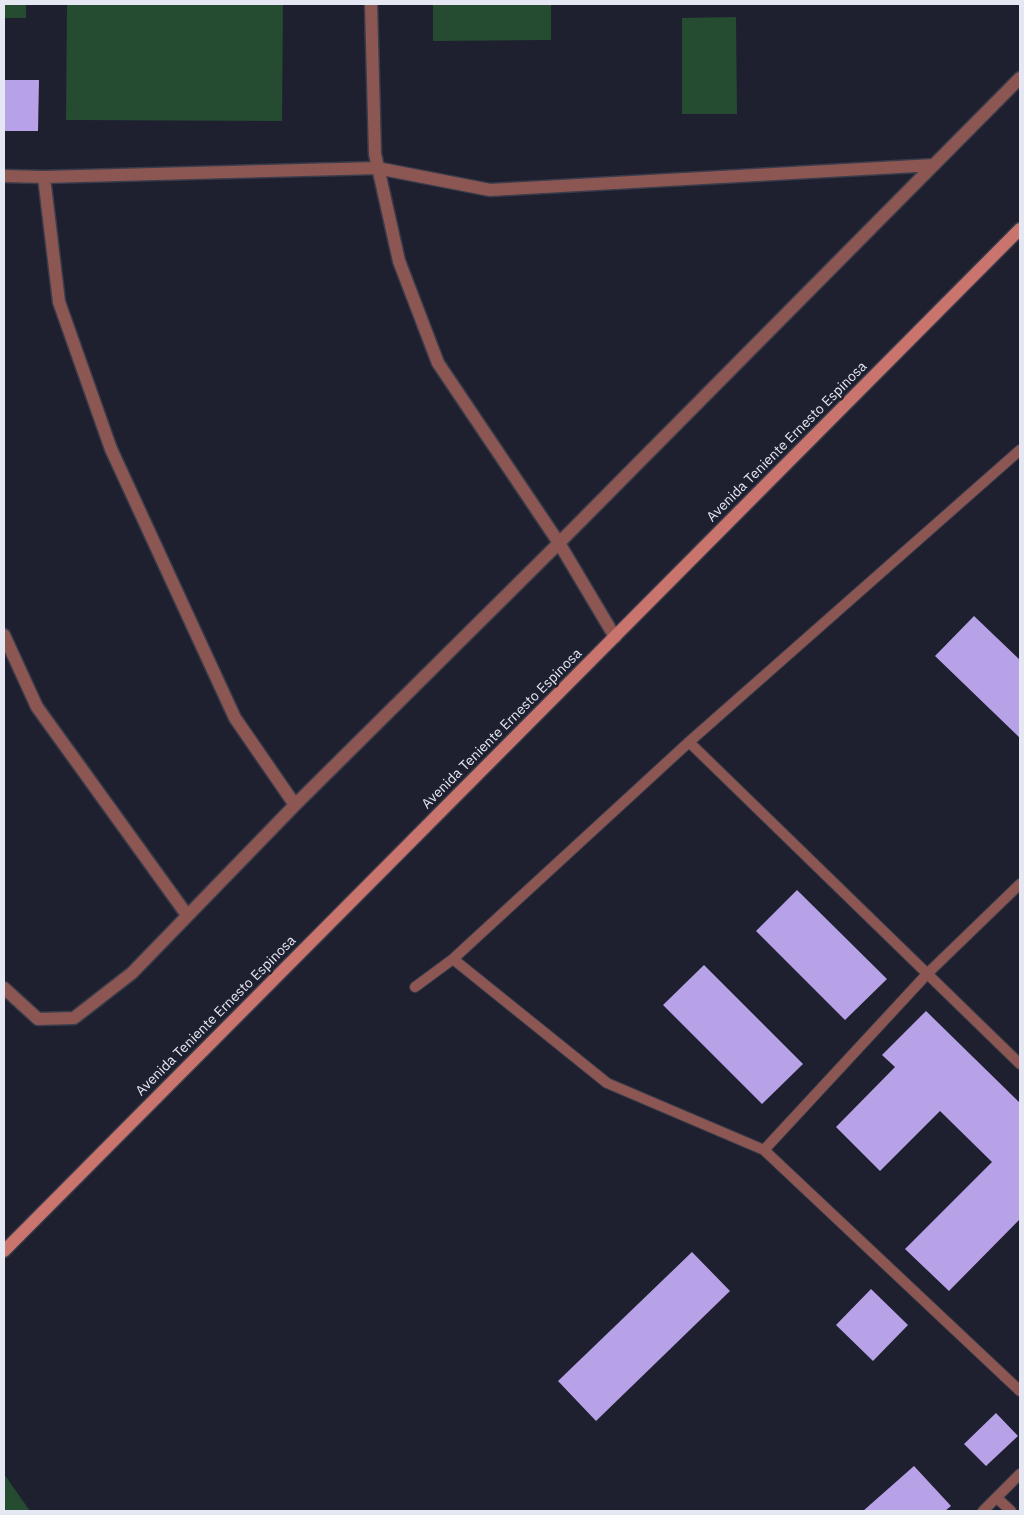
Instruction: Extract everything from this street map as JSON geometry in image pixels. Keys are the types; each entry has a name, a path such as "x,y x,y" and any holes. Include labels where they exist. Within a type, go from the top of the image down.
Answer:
{"main road":[{"name":"Avenida Teniente Ernesto Espinosa","path":"4,1251 1020,229"}],"street":[{"path":"371,4 374,154 399,261 438,363 559,543 615,637"},
{"path":"4,988 38,1019 74,1018 132,972 295,805 559,543 1020,78"},
{"path":"4,176 44,177 378,168 490,190 934,165"},
{"path":"44,177 59,302 112,449 235,718 295,805"},
{"path":"4,635 37,707 187,916"}],"lane":[{"path":"415,987 453,959 689,742 1020,450"},
{"path":"689,742 1020,1064"},
{"path":"764,1150 928,973 1020,884"},
{"path":"453,959 607,1083 764,1150 1020,1391"},
{"path":"983,1511 1020,1474"},
{"path":"997,1498 1011,1511"}],"green space":[{"path":"4,4 26,4 26,18 4,18"},
{"path":"67,4 283,4 282,121 66,120"},
{"path":"433,4 551,4 551,40 433,41"},
{"path":"736,17 737,114 682,114 682,18"},
{"path":"4,1474 30,1511 4,1511"}],"building":[{"path":"4,80 39,80 38,131 4,131"},
{"path":"974,616 1020,660 1020,738 935,656"},
{"path":"797,890 887,979 845,1020 756,931"},
{"path":"704,965 803,1064 762,1104 663,1005"},
{"path":"926,1011 1020,1103 1020,1219 949,1291 905,1249 992,1162 940,1111 880,1171 836,1127 895,1067 882,1055"},
{"path":"692,1252 730,1291 596,1421 558,1381"},
{"path":"871,1289 908,1325 873,1361 836,1325"},
{"path":"996,1413 1018,1436 986,1466 964,1444"},
{"path":"914,1466 951,1506 945,1511 863,1511"}]}
